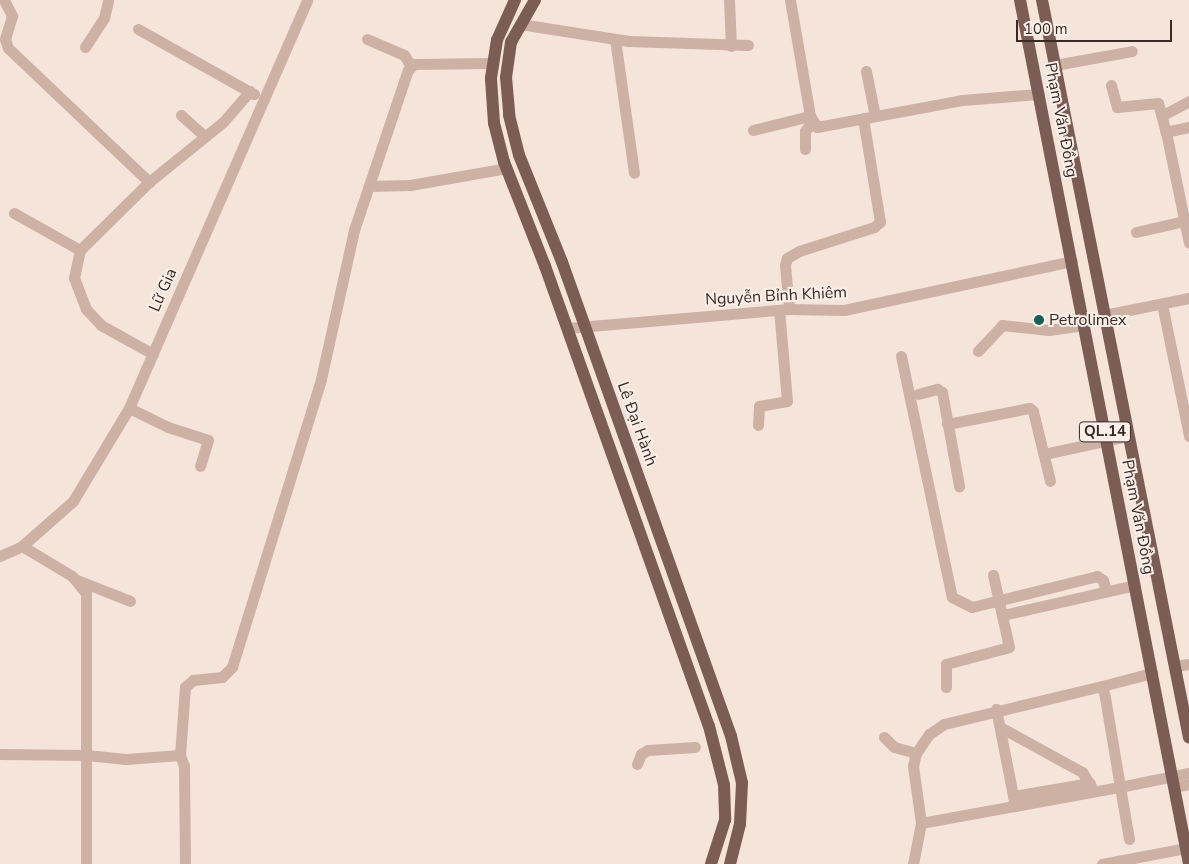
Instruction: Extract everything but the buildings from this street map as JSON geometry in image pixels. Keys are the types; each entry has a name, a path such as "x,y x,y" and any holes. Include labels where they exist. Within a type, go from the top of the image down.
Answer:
{"main road":[{"name":"Lê Đại Hành","path":"515,0 497,40 493,63 491,79 494,123 507,168 567,328 709,726 724,785 725,820 711,864"},
{"name":"Lê Đại Hành","path":"535,0 511,42 506,77 509,115 519,155 585,326 731,736 742,783 740,824 730,864"},
{"name":"Phạm Văn Đồng","path":"1020,0 1189,864"},
{"name":"Phạm Văn Đồng","path":"1042,0 1189,738"}],"street":[{"path":"4,0 12,21 5,39 8,48 149,182"},
{"path":"85,47 104,18 108,0"},
{"name":"Lữ Gia","path":"0,556 22,546 56,518 82,490 129,408 307,0"},
{"path":"729,0 731,46"},
{"path":"790,0 811,119 805,131 805,149"},
{"path":"520,24 615,39 731,46 748,45"},
{"path":"138,29 265,100"},
{"path":"185,864 184,766 180,755 185,687 193,680 222,677 232,667 321,380 348,249 411,66 404,54 367,39"},
{"path":"615,39 634,174"},
{"path":"1055,64 1132,50"},
{"path":"411,66 493,63"},
{"path":"758,425 759,406 787,401 784,309 785,265 787,258 799,251 874,226 880,222 866,71"},
{"path":"1111,85 1117,106 1158,103 1163,115 1189,243"},
{"path":"153,354 101,325 86,309 74,278 80,250 149,182 234,110 250,91"},
{"path":"753,130 811,119 821,127 972,99 1039,94"},
{"path":"1163,115 1189,101"},
{"path":"181,114 204,136"},
{"path":"1166,132 1189,127"},
{"path":"369,186 426,182 507,168"},
{"path":"14,213 80,250"},
{"path":"1136,232 1184,221"},
{"name":"Nguyễn Bỉnh Khiêm","path":"567,328 784,309 844,310 1072,261"},
{"path":"1104,315 1189,298"},
{"path":"1162,304 1189,436"},
{"path":"978,350 1002,325 1049,330 1084,325"},
{"path":"902,356 948,588 952,597 964,606 999,601 1097,576 1103,580 1106,591"},
{"path":"918,394 940,390 959,486"},
{"path":"129,408 168,427 208,440 200,466"},
{"path":"947,424 1029,408 1033,410 1050,481"},
{"path":"1044,454 1128,436"},
{"path":"22,546 77,580 130,601"},
{"path":"946,687 946,664 1009,646 993,574"},
{"path":"77,580 84,588 86,599 86,864"},
{"path":"1003,615 1135,585"},
{"path":"1175,666 1189,664"},
{"path":"913,864 922,823 913,766 916,753 929,734 944,724 996,709 1152,673"},
{"path":"1102,686 1129,839"},
{"path":"996,709 1014,801"},
{"path":"1000,727 1075,767 1092,787"},
{"path":"884,736 894,747 916,753"},
{"path":"637,764 641,754 648,750 695,747"},
{"path":"0,754 86,754 126,759 180,755"},
{"path":"1173,782 1189,773"},
{"path":"922,823 1014,801 1092,787 1120,787 1173,782 1189,784"},
{"path":"1102,864 1186,848"}],"place":[{"name":"Petrolimex","path":"1039,320"}]}
